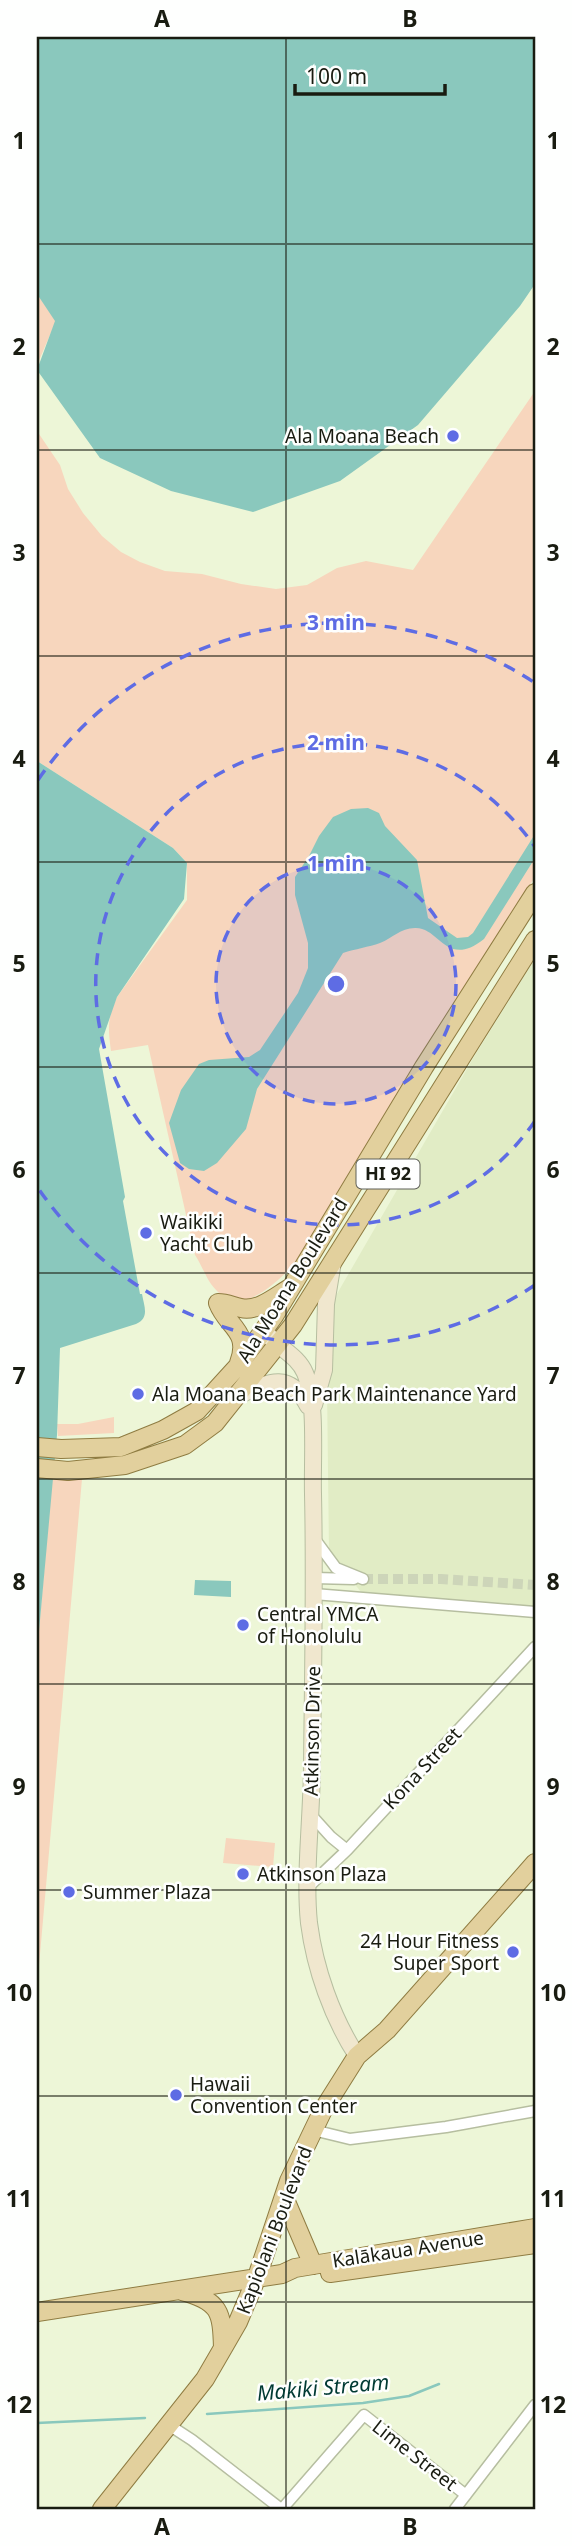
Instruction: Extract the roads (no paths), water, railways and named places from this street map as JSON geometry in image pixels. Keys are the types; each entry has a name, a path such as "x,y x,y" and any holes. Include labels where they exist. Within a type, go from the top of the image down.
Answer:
{"main road":[{"name":"Ala Moana Boulevard","path":"37,1447 121,1447 163,1430 197,1411 238,1366 264,1331 424,1067 535,893"},
{"name":"Ala Moana Boulevard","path":"37,1468 68,1471 125,1465 185,1445 215,1423 278,1346 535,940"},
{"path":"238,1366 243,1347 240,1333 222,1313 218,1303 253,1308 290,1288"},
{"name":"Kapiolani Boulevard","path":"102,2509 205,2379 238,2322 257,2277 284,2197 313,2130 358,2056 387,2030 535,1863"},
{"path":"284,2197 313,2265"},
{"name":"Kalākaua Avenue","path":"37,2312 282,2274 295,2268 535,2228"},
{"name":"Kalākaua Avenue","path":"282,2274 296,2278 535,2244"},
{"path":"177,2289 203,2297 215,2306 222,2321 223,2348"}],"street":[{"path":"312,1415 324,1370 326,1304 333,1262"},
{"name":"Atkinson Drive","path":"264,1331 278,1346 292,1355 307,1376 312,1415 314,1538 312,1816 307,1888 309,1923 324,1987 344,2035 358,2056"},
{"path":"238,1396 276,1381 290,1384 302,1394 312,1415"},
{"path":"314,1538 336,1568 363,1579 314,1586"},
{"path":"314,1586 535,1612"},
{"name":"Kona Street","path":"307,1888 348,1850 535,1647"},
{"path":"312,1816 331,1837 348,1850"},
{"path":"313,2130 350,2139 446,2127 535,2111"},
{"path":"455,2509 535,2405"},
{"name":"Lime Street","path":"282,2509 364,2415 466,2495"},
{"path":"169,2425 282,2509"}],"water":[{"path":"37,37 535,37 535,284 520,306 418,425 340,481 253,512 171,491 100,458 37,370 55,321 37,294"},
{"path":"37,761 173,848 187,863 184,899 117,997 99,1049 125,1197 123,1201 145,1315 136,1324 60,1348 57,1435 37,1653"},
{"path":"368,808 379,813 385,826 417,860 428,918 457,938 468,937 473,933 535,834 535,858 484,939 471,947 461,950 452,948 424,929 410,928 380,943 343,953 257,1089 246,1129 217,1163 204,1171 189,1169 180,1163 169,1123 181,1090 199,1064 209,1060 249,1057 260,1050 298,993 308,968 308,943 295,895 295,877 333,817 351,809"},
{"path":"195,1580 231,1581 231,1597 194,1595"}],"waterway":[{"name":"Makiki Stream","path":"207,2414 363,2403 409,2396 439,2384"},
{"name":"Makiki Stream","path":"37,2423 145,2418"}],"tunnel":[{"path":"363,1579 441,1579 535,1585"}],"place":[{"name":"Ala Moana Beach","path":"453,436"},
{"name":"Waikiki Yacht Club","path":"146,1233"},
{"name":"Ala Moana Beach Park Maintenance Yard","path":"138,1394"},
{"name":"Central YMCA of Honolulu","path":"243,1625"},
{"name":"Atkinson Plaza","path":"243,1874"},
{"name":"Summer Plaza","path":"69,1892"},
{"name":"24 Hour Fitness Super Sport","path":"513,1952"},
{"name":"Hawaii Convention Center","path":"176,2095"}]}
